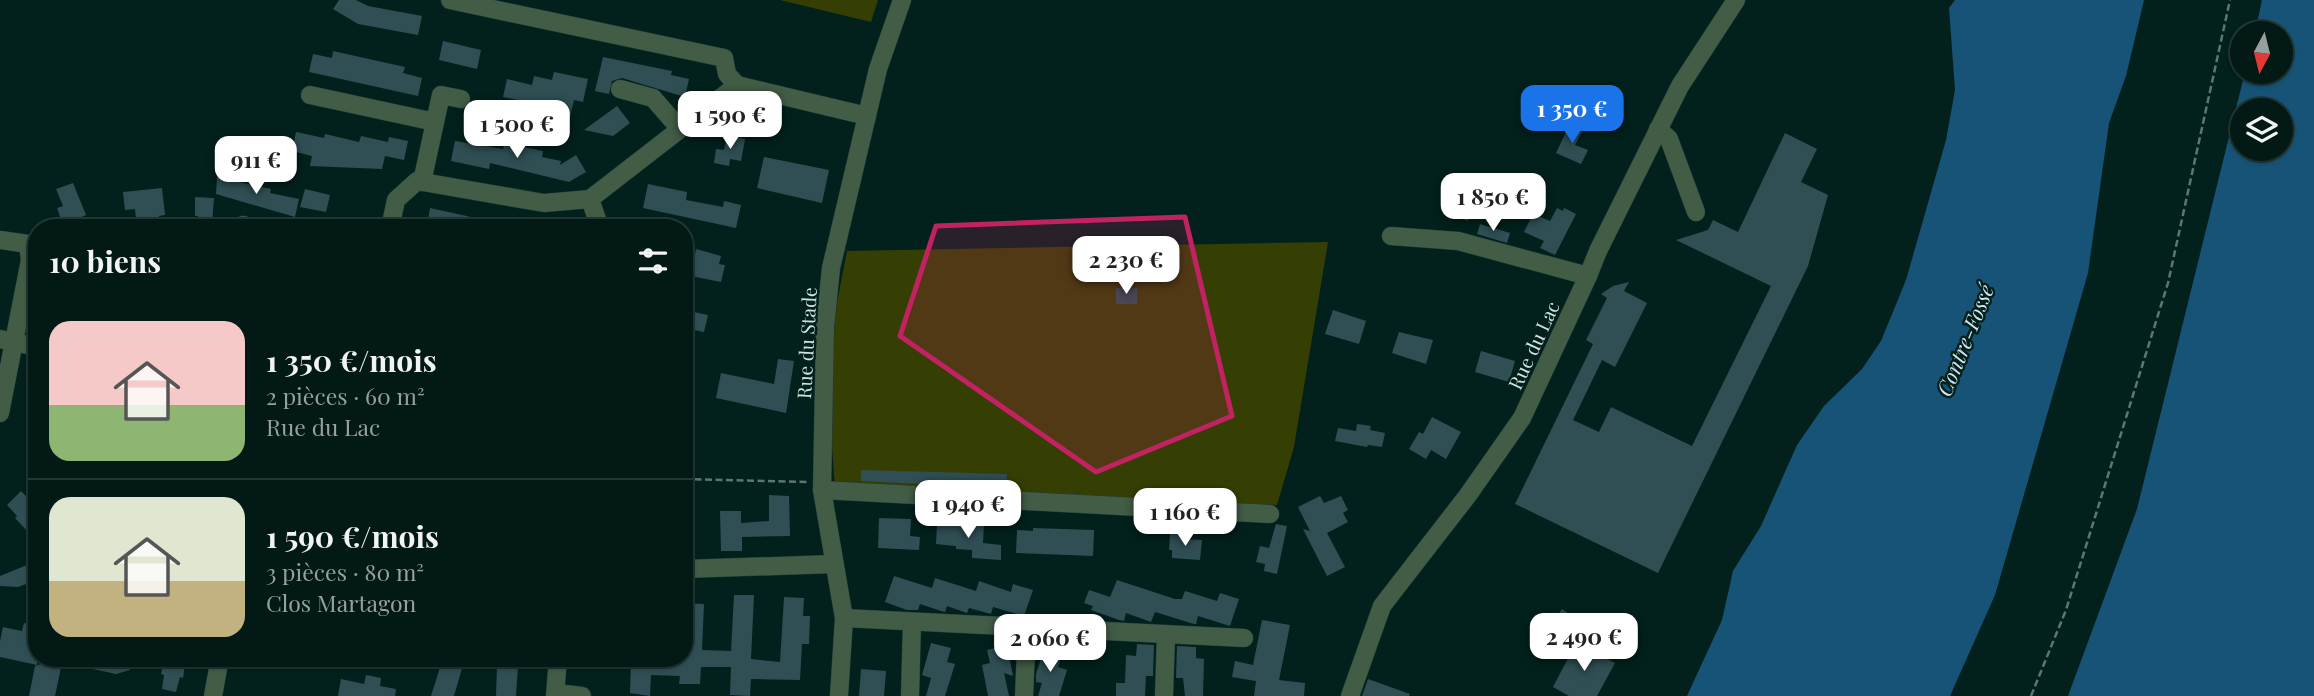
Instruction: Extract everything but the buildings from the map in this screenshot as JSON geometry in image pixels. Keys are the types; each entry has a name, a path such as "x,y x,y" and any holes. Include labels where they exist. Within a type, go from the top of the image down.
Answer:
{"street":[{"path":"450,0 724,58 727,74 737,85 867,116"},
{"name":"Rue du Stade","path":"839,696 844,618 822,486 825,327 831,268 878,69 902,0"},
{"name":"Rue du Lac","path":"1350,696 1382,606 1468,495 1522,418 1598,251 1658,129 1680,86 1735,0"},
{"path":"392,219 396,201 417,181 544,203 590,200 737,85"},
{"path":"620,89 653,97 680,129"},
{"path":"310,95 435,122"},
{"path":"422,181 441,95 461,99"},
{"path":"1658,129 1669,139 1696,212"},
{"path":"590,200 597,219"},
{"path":"1391,236 1458,241 1588,276"},
{"path":"0,240 28,244"},
{"path":"0,413 7,341 28,276"},
{"path":"7,341 28,345"},
{"path":"822,486 1270,514"},
{"path":"693,569 834,564"},
{"path":"844,618 1244,638"},
{"path":"910,696 912,622"},
{"path":"1024,696 1027,627"},
{"path":"1164,696 1166,634"},
{"path":"214,696 218,667"},
{"path":"558,667 556,694 582,696"}],"path":[{"path":"2031,696 2066,610 2168,283 2230,0"},
{"path":"693,479 822,486"}],"highlighted area":[{"path":"1185,217 1232,416 1096,472 900,336 936,226"}],"green space":[{"path":"780,0 878,0 871,22"},
{"path":"1328,242 1294,447 1277,505 836,497 831,386 836,311 847,251"}],"water":[{"name":"Contre-Fossé","path":"1955,0 2144,0 2126,76 2109,123 2088,273 1995,595 1950,696 1687,696 1722,620 1733,571 1761,526 1797,445 1824,406 1862,369 1881,341 1906,280 1946,140 1955,90 1949,8"},
{"path":"2262,0 2314,0 2314,696 2068,696 2137,509 2230,133 2230,161 2293,161 2293,98 2239,98 2242,84 2293,84 2293,21 2258,21"}]}
